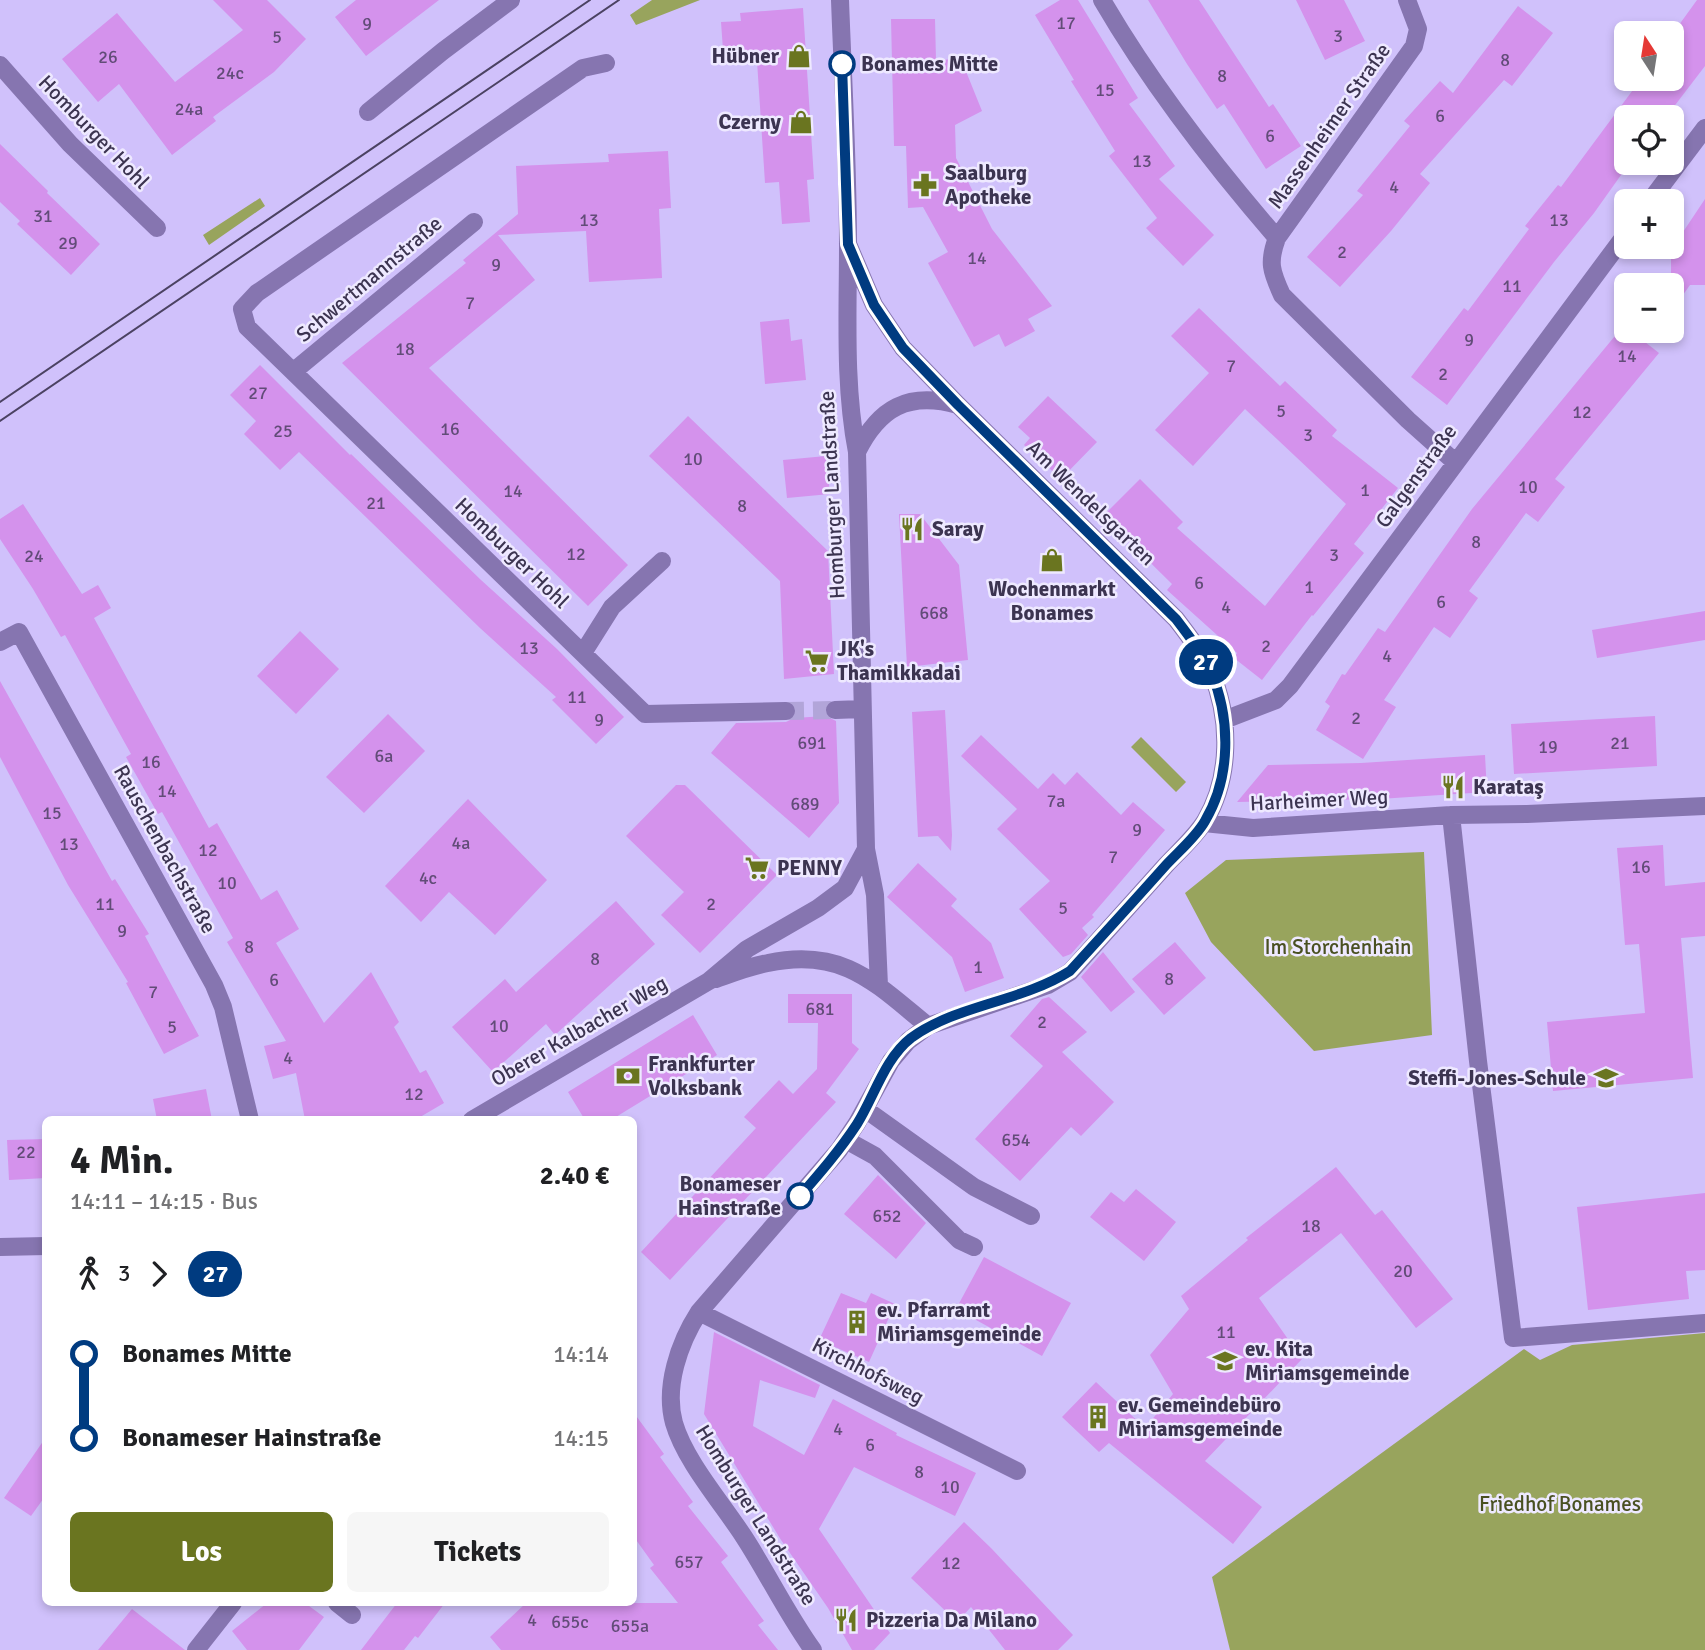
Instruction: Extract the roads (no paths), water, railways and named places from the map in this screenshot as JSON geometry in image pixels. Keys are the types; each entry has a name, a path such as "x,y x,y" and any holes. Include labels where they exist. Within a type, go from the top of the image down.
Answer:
{"street":[{"path":"368,112 443,51 512,0"},
{"name":"Homburger Landstraße","path":"840,0 851,424 857,452 866,849 875,895 879,986"},
{"path":"1102,0 1144,69 1193,137 1277,238 1270,255 1273,277 1282,295 1408,420 1455,462"},
{"name":"Massenheimer Straße","path":"1277,238 1414,46 1418,29 1407,0"},
{"name":"Homburger Hohl","path":"606,63 583,68 257,293 242,309 247,327 645,714 786,711"},
{"name":"Homburger Hohl","path":"0,65 70,144 157,228"},
{"path":"1659,189 1704,131"},
{"name":"Schwertmannstraße","path":"294,371 474,222"},
{"name":"Am Wendelsgarten","path":"848,244 874,305 903,348 1176,619 1197,646 1210,671 1224,720 1225,757 1219,792 1204,823"},
{"name":"Galgenstraße","path":"1224,720 1276,700 1290,686 1614,250"},
{"path":"857,452 868,430 881,416 896,407 915,401 937,399 958,405"},
{"path":"583,653 612,607 662,562"},
{"name":"Rauschenbachstraße","path":"0,642 19,632 214,985 223,1007 249,1116"},
{"path":"835,710 862,709"},
{"name":"Harheimer Weg","path":"1204,823 1253,828 1451,815 1705,806"},
{"path":"1451,815 1513,1338 1705,1323"},
{"path":"929,1026 1048,985 1070,971 1204,823"},
{"name":"Oberer Kalbacher Weg","path":"479,1116 709,981 747,949 818,908 845,888 866,849"},
{"name":"Oberer Kalbacher Weg","path":"709,981 768,963 820,959 859,973 929,1026"},
{"name":"Homburger Landstraße","path":"813,1650 745,1538 684,1448 673,1422 671,1394 676,1361 685,1332 699,1312 846,1139 891,1061 908,1041 929,1026"},
{"path":"865,1109 974,1187 1031,1216"},
{"path":"846,1139 875,1156 959,1240 974,1247"},
{"path":"0,1247 42,1246"},
{"name":"Kirchhofsweg","path":"699,1312 1017,1471"},
{"path":"197,1650 231,1606"},
{"path":"341,1606 352,1615"}],"tunnel":[{"path":"786,711 835,710"}],"tram line":[{"path":"0,402 590,0"},
{"path":"0,421 619,0"}],"place":[{"name":"Hübner","path":"799,56"},
{"name":"Bonames Mitte","path":"842,64"},
{"name":"Czerny","path":"801,122"},
{"name":"Saalburg Apotheke","path":"925,185"},
{"name":"Saray","path":"912,529"},
{"name":"Wochenmarkt Bonames","path":"1052,560"},
{"name":"JK's Thamilkkadai","path":"817,661"},
{"name":"Karataş","path":"1453,787"},
{"name":"PENNY","path":"757,868"},
{"name":"Frankfurter Volksbank","path":"628,1076"},
{"name":"Steffi-Jones-Schule","path":"1606,1078"},
{"name":"Bonameser Hainstraße","path":"800,1196"},
{"name":"ev. Pfarramt Miriamsgemeinde","path":"857,1322"},
{"name":"ev. Kita Miriamsgemeinde","path":"1225,1361"},
{"name":"ev. Gemeindebüro Miriamsgemeinde","path":"1098,1417"},
{"name":"Pizzeria Da Milano","path":"846,1620"}],"park label":[{"name":"Im Storchenhain","path":"1338,947"},
{"name":"Friedhof Bonames","path":"1560,1504"}]}
